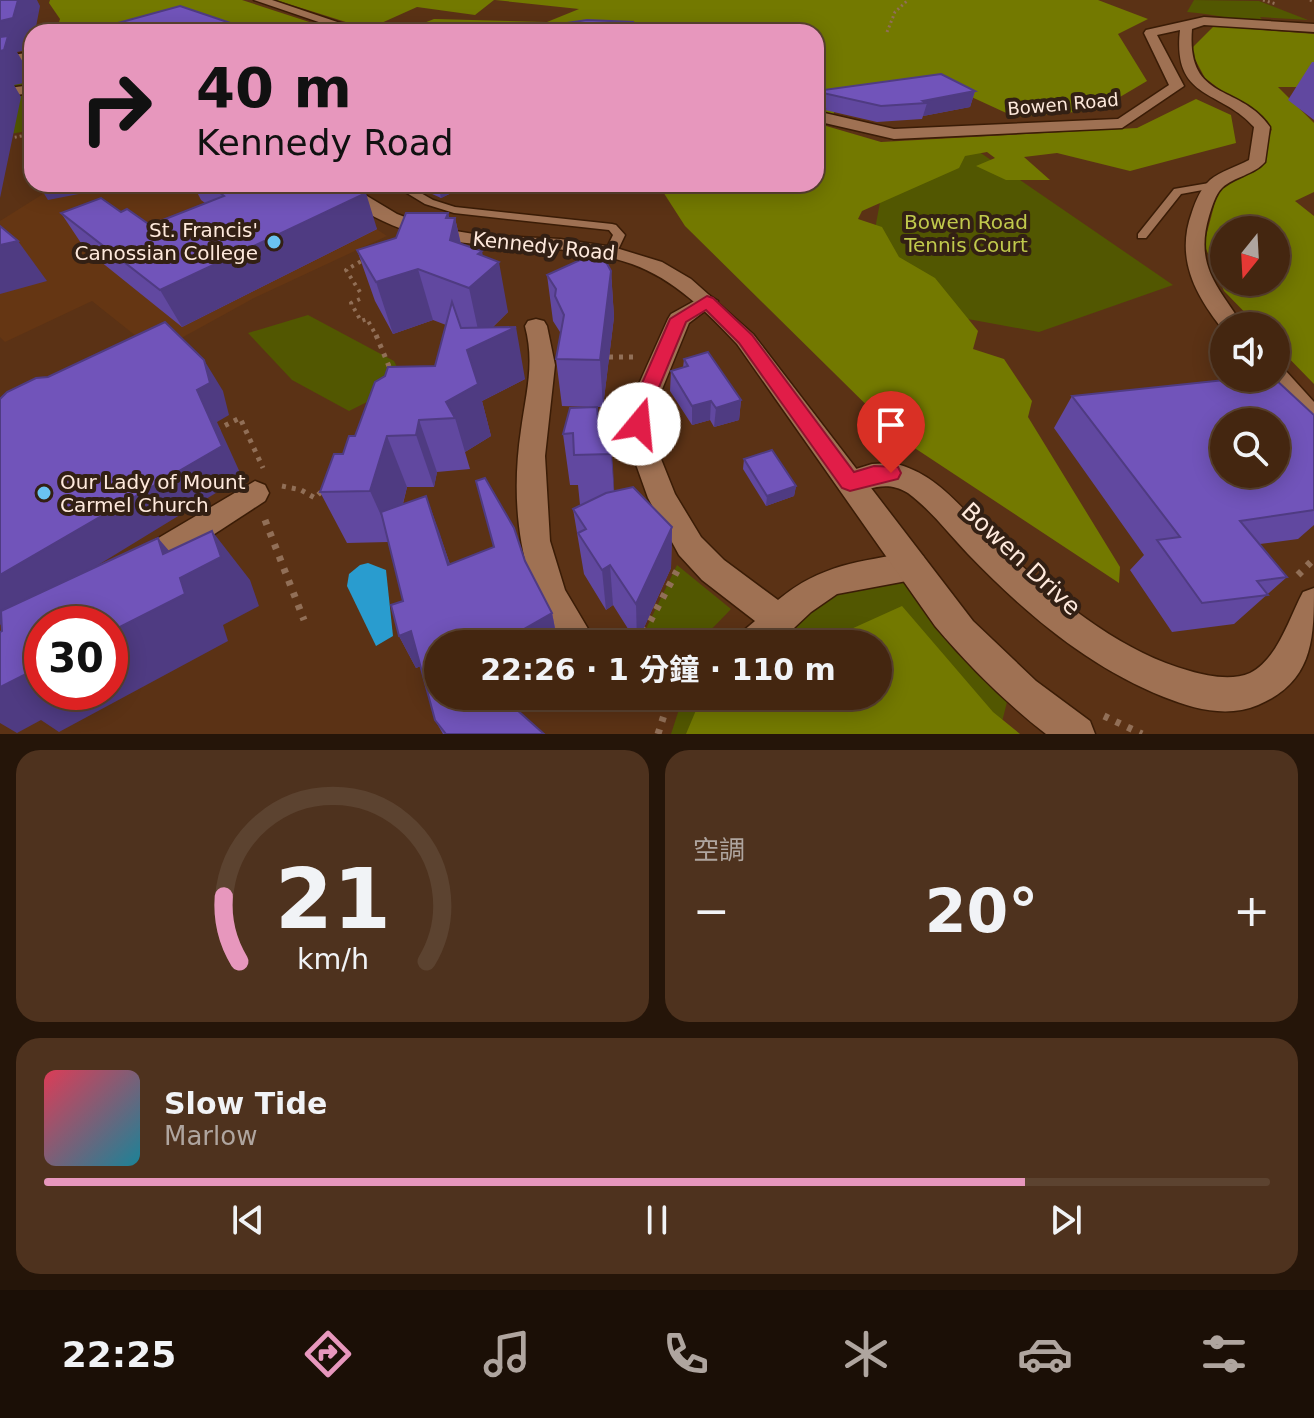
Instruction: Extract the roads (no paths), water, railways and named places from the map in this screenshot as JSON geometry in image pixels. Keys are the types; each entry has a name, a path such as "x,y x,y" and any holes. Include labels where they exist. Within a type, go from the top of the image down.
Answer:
{"street":[{"path":"260,0 336,24"},
{"name":"Bowen Road","path":"824,118 894,134 1122,123 1177,86 1150,33 1204,21 1314,28"},
{"path":"1193,23 1186,28 1183,48 1194,78 1209,91 1256,119 1262,127 1257,162 1215,185 1194,231 1194,259 1209,298 1220,312"},
{"path":"0,61 24,57"},
{"path":"0,93 24,90"},
{"name":"Kennedy Road","path":"348,192 385,215 424,231 611,252 655,266 707,301 745,339 947,615 984,658 1043,711 1077,734"},
{"path":"707,301 679,319 643,404 640,439 662,498 690,546 713,570 779,620"},
{"path":"536,326 545,358 531,460 529,494 532,525 547,584 571,630"},
{"path":"1290,392 1314,419"},
{"name":"Bowen Drive","path":"850,482 882,473 910,479 1054,616 1120,658 1191,689 1231,695 1248,692 1272,679 1282,668 1304,595"},
{"path":"111,583 260,483"},
{"path":"769,630 801,599 832,581 912,566"}],"lane":[{"path":"0,68 24,64"},
{"path":"1142,236 1178,191 1215,185"},
{"path":"409,192 454,210 612,227 619,235 611,252"}],"water":[{"path":"368,563 386,570 393,636 376,646 347,586 349,574"}],"place":[{"name":"St. Francis' Canossian College","path":"274,242"},
{"name":"Our Lady of Mount Carmel Church","path":"44,493"}],"park label":[{"name":"Bowen Road Tennis Court","path":"966,234"}]}
